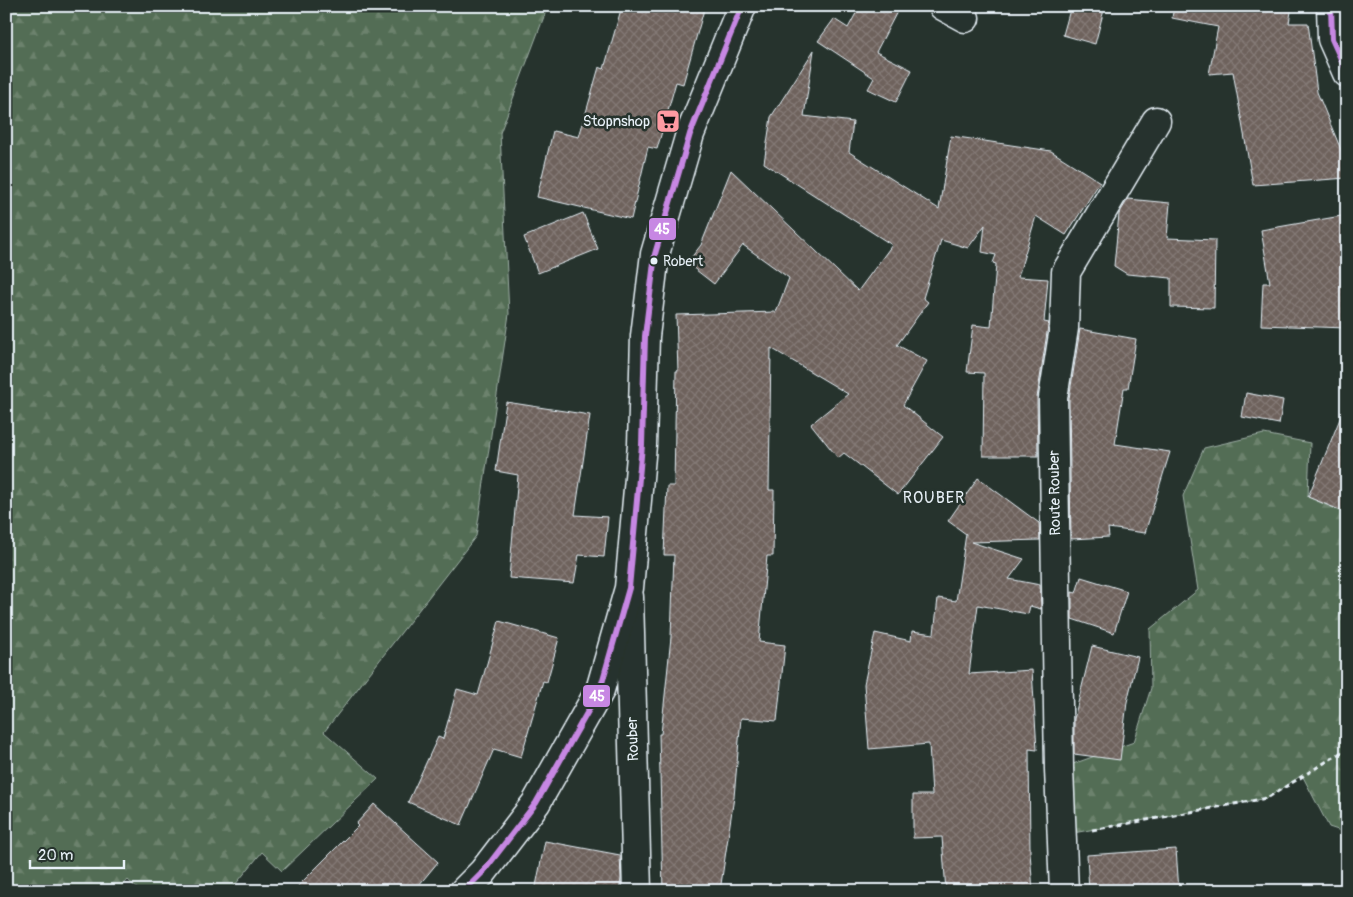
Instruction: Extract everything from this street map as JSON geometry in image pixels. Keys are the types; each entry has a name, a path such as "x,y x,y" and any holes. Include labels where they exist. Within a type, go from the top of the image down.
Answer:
{"street":[{"path":"464,891 483,872 536,803 600,690 629,588 642,445 644,336 655,254 690,134 742,6"},
{"path":"1331,6 1332,39 1347,73"},
{"name":"Route Rouber","path":"1064,891 1059,769 1053,398 1064,328 1066,272 1156,121"},
{"name":"Rouber","path":"629,588 637,891"}],"path":[{"path":"1062,835 1267,798 1347,749"}],"green space":[{"path":"6,6 548,6 500,133 509,314 476,536 324,732 378,779 282,871 262,852 230,891 140,891 128,880 116,891 6,891"},
{"path":"1264,434 1310,443 1308,497 1347,514 1347,833 1329,827 1302,775 1267,798 1062,835 1059,769 1134,742 1151,688 1150,629 1198,590 1183,496 1204,448"}],"building":[{"path":"622,6 705,6 683,84 676,82 657,149 648,147 631,219 537,197 553,131 579,137 599,67 604,69"},
{"path":"860,6 900,6 876,52 912,70 896,102 868,89 874,78 818,41 834,19 848,28"},
{"path":"1071,6 1105,6 1095,44 1063,35"},
{"path":"1174,6 1292,6 1289,23 1308,23 1317,92 1347,164 1347,178 1253,185 1233,72 1209,74 1218,27 1172,18"},
{"path":"814,50 804,116 853,122 849,152 939,209 951,136 1051,151 1100,182 1066,235 1036,216 1018,277 1048,279 1044,322 1049,323 1037,398 1038,456 983,456 984,373 967,372 973,325 991,327 996,264 993,263 996,255 982,252 985,225 968,248 941,240 923,298 928,302 897,345 927,361 903,405 943,437 898,495 844,453 838,458 811,424 848,394 771,348 769,490 774,490 773,556 767,556 759,642 785,645 777,721 741,718 734,797 720,891 663,891 659,734 661,734 671,637 674,555 664,555 667,486 674,486 676,371 678,371 676,315 776,312 789,278 743,245 714,284 687,263 701,245 731,170 858,291 892,245 764,163 771,117"},
{"path":"1128,199 1170,203 1167,238 1215,240 1214,308 1171,307 1171,278 1127,274 1114,266 1119,214"},
{"path":"583,213 598,249 538,273 524,237"},
{"path":"1347,215 1347,328 1261,325 1263,283 1270,283 1261,230"},
{"path":"1080,329 1136,339 1128,388 1124,388 1115,444 1170,452 1145,533 1108,528 1109,537 1071,539 1069,399"},
{"path":"1246,393 1283,400 1279,424 1242,417"},
{"path":"506,402 590,415 575,515 608,517 604,557 579,555 574,583 509,578 518,475 496,471"},
{"path":"1347,404 1347,513 1308,497"},
{"path":"978,478 1039,523 1040,540 971,542 1024,559 1009,579 1040,585 1041,609 1030,606 1028,614 978,605 969,674 1032,670 1037,750 1029,749 1030,852 1033,891 946,891 942,837 913,838 913,795 932,795 929,744 869,749 864,684 875,633 911,641 912,631 934,634 938,598 956,601 966,534 948,521"},
{"path":"1081,577 1127,591 1114,633 1072,619 1072,592 1076,593"},
{"path":"499,621 559,638 547,682 543,681 521,757 494,749 461,825 408,802 438,737 443,739 457,689 478,695"},
{"path":"1092,646 1138,657 1127,702 1120,760 1074,754 1074,719"},
{"path":"374,804 438,862 414,891 293,891 358,826 356,824"},
{"path":"545,841 620,855 621,879 619,891 535,891"},
{"path":"1176,849 1179,891 1089,891 1087,855"}],"transit line":[{"name":"45","path":"464,891 483,872 536,803 600,690 629,588 642,445 645,336 655,254 690,134 742,6"},
{"name":"45","path":"1331,6 1332,39 1347,72"}],"place":[{"name":"Stopnshop","path":"668,121"},
{"name":"Robert","path":"654,261"}],"district":[{"name":"ROUBER","path":"934,498"}]}
